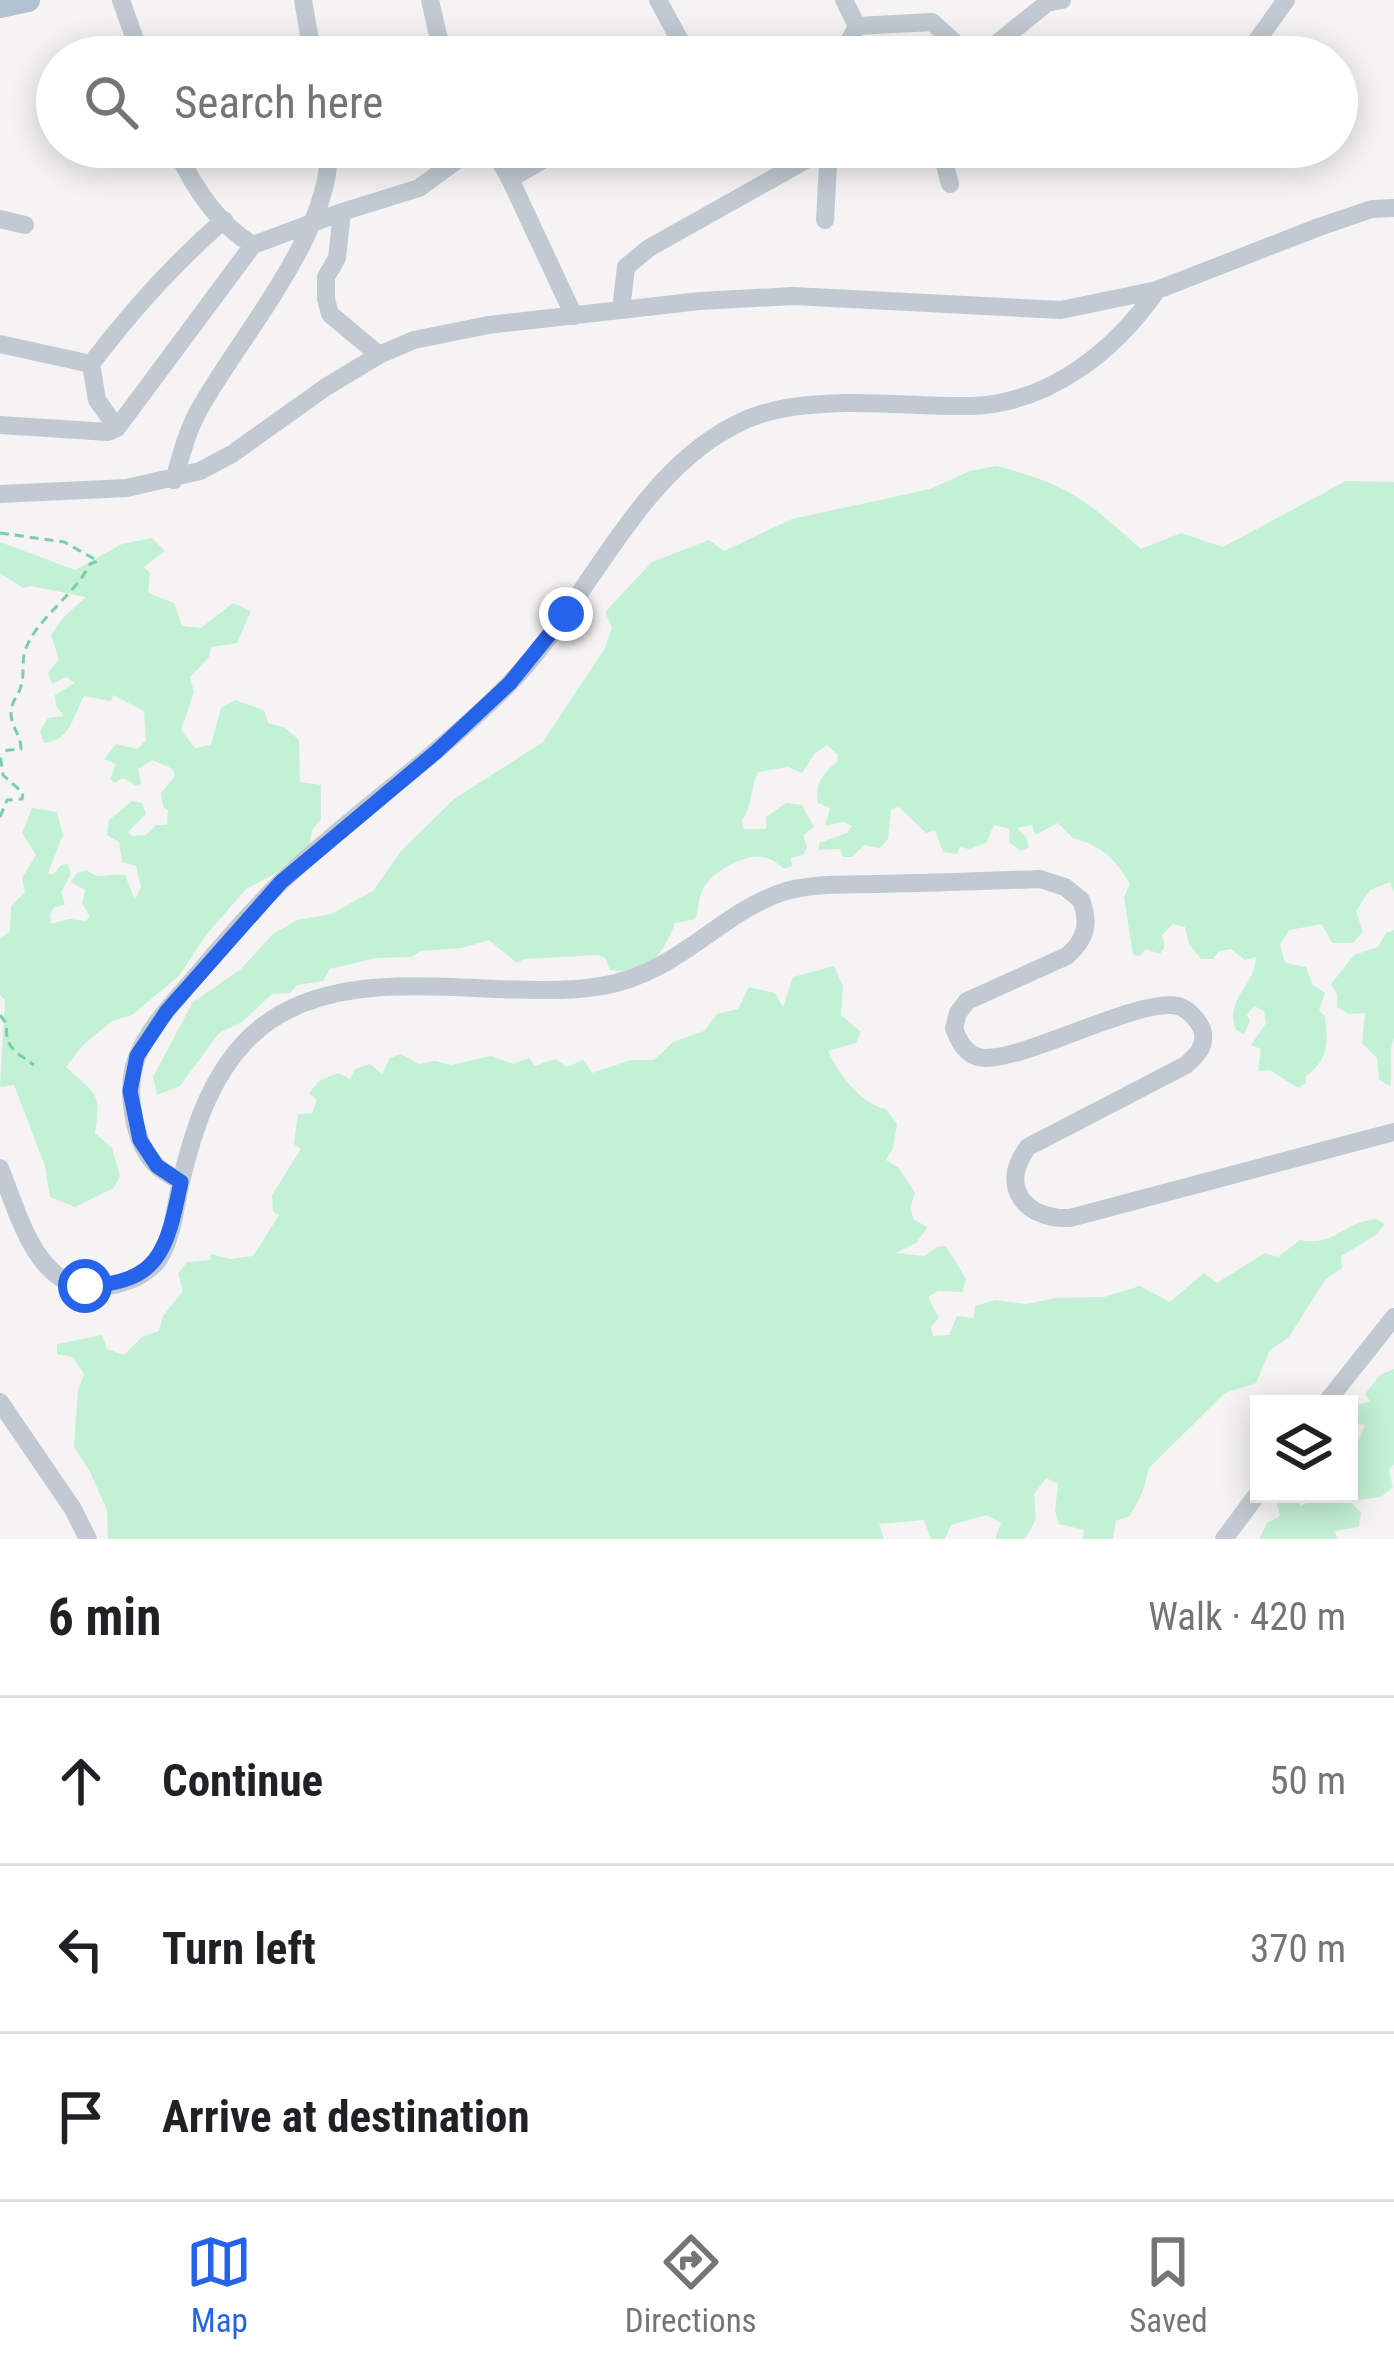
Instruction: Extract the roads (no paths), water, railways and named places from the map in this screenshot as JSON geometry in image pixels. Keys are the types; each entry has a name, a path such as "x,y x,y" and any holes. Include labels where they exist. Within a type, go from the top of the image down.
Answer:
{"main road":[{"path":"0,6 28,0"}],"street":[{"path":"121,0 134,36"},
{"path":"303,0 309,36"},
{"path":"430,0 438,36"},
{"path":"658,0 678,36"},
{"path":"844,0 857,26"},
{"path":"1260,36 1286,0"},
{"path":"1007,36 1052,1"},
{"path":"857,26 932,22 947,36"},
{"path":"852,36 857,26"},
{"path":"185,168 193,186 254,245"},
{"path":"174,480 195,416 263,313 310,223 326,168"},
{"path":"0,425 108,432 117,428 254,245 419,188 446,168"},
{"path":"505,168 574,316"},
{"path":"511,178 528,168"},
{"path":"621,310 626,267 649,248 792,168"},
{"path":"825,220 829,168"},
{"path":"946,168 950,184"},
{"path":"0,494 94,492 174,480 232,454 326,387 414,340 488,325 793,296 1060,310 1157,290 1319,227 1372,209 1394,208"},
{"path":"342,212 338,258 326,277 326,299 330,314 379,355"},
{"path":"0,219 25,225"},
{"path":"117,428 97,400 91,364 136,303 224,220"},
{"path":"181,1182 157,1166 140,1140 130,1091 137,1056 167,1011 281,882 510,683 656,489 699,447 733,425 790,405 972,406 1005,403 1041,392 1081,369 1136,321 1157,290"},
{"path":"0,344 91,364"},
{"path":"0,1168 35,1255 58,1277 85,1286 134,1279 158,1262 203,1108 224,1066 253,1034 287,1009 323,996 367,989 600,986 671,962 767,899 812,886 1040,879 1065,887 1082,900 1086,929 1080,945 1067,956 967,1001 955,1028 959,1042 982,1059 1150,1009 1178,1006 1197,1019 1203,1035 1200,1052 1186,1065 1028,1148 1016,1163 1019,1195 1030,1209 1050,1219 1070,1217 1394,1132"},
{"path":"1332,1395 1394,1317"},
{"path":"0,1402 88,1539"},
{"path":"1224,1539 1251,1503"}]}
